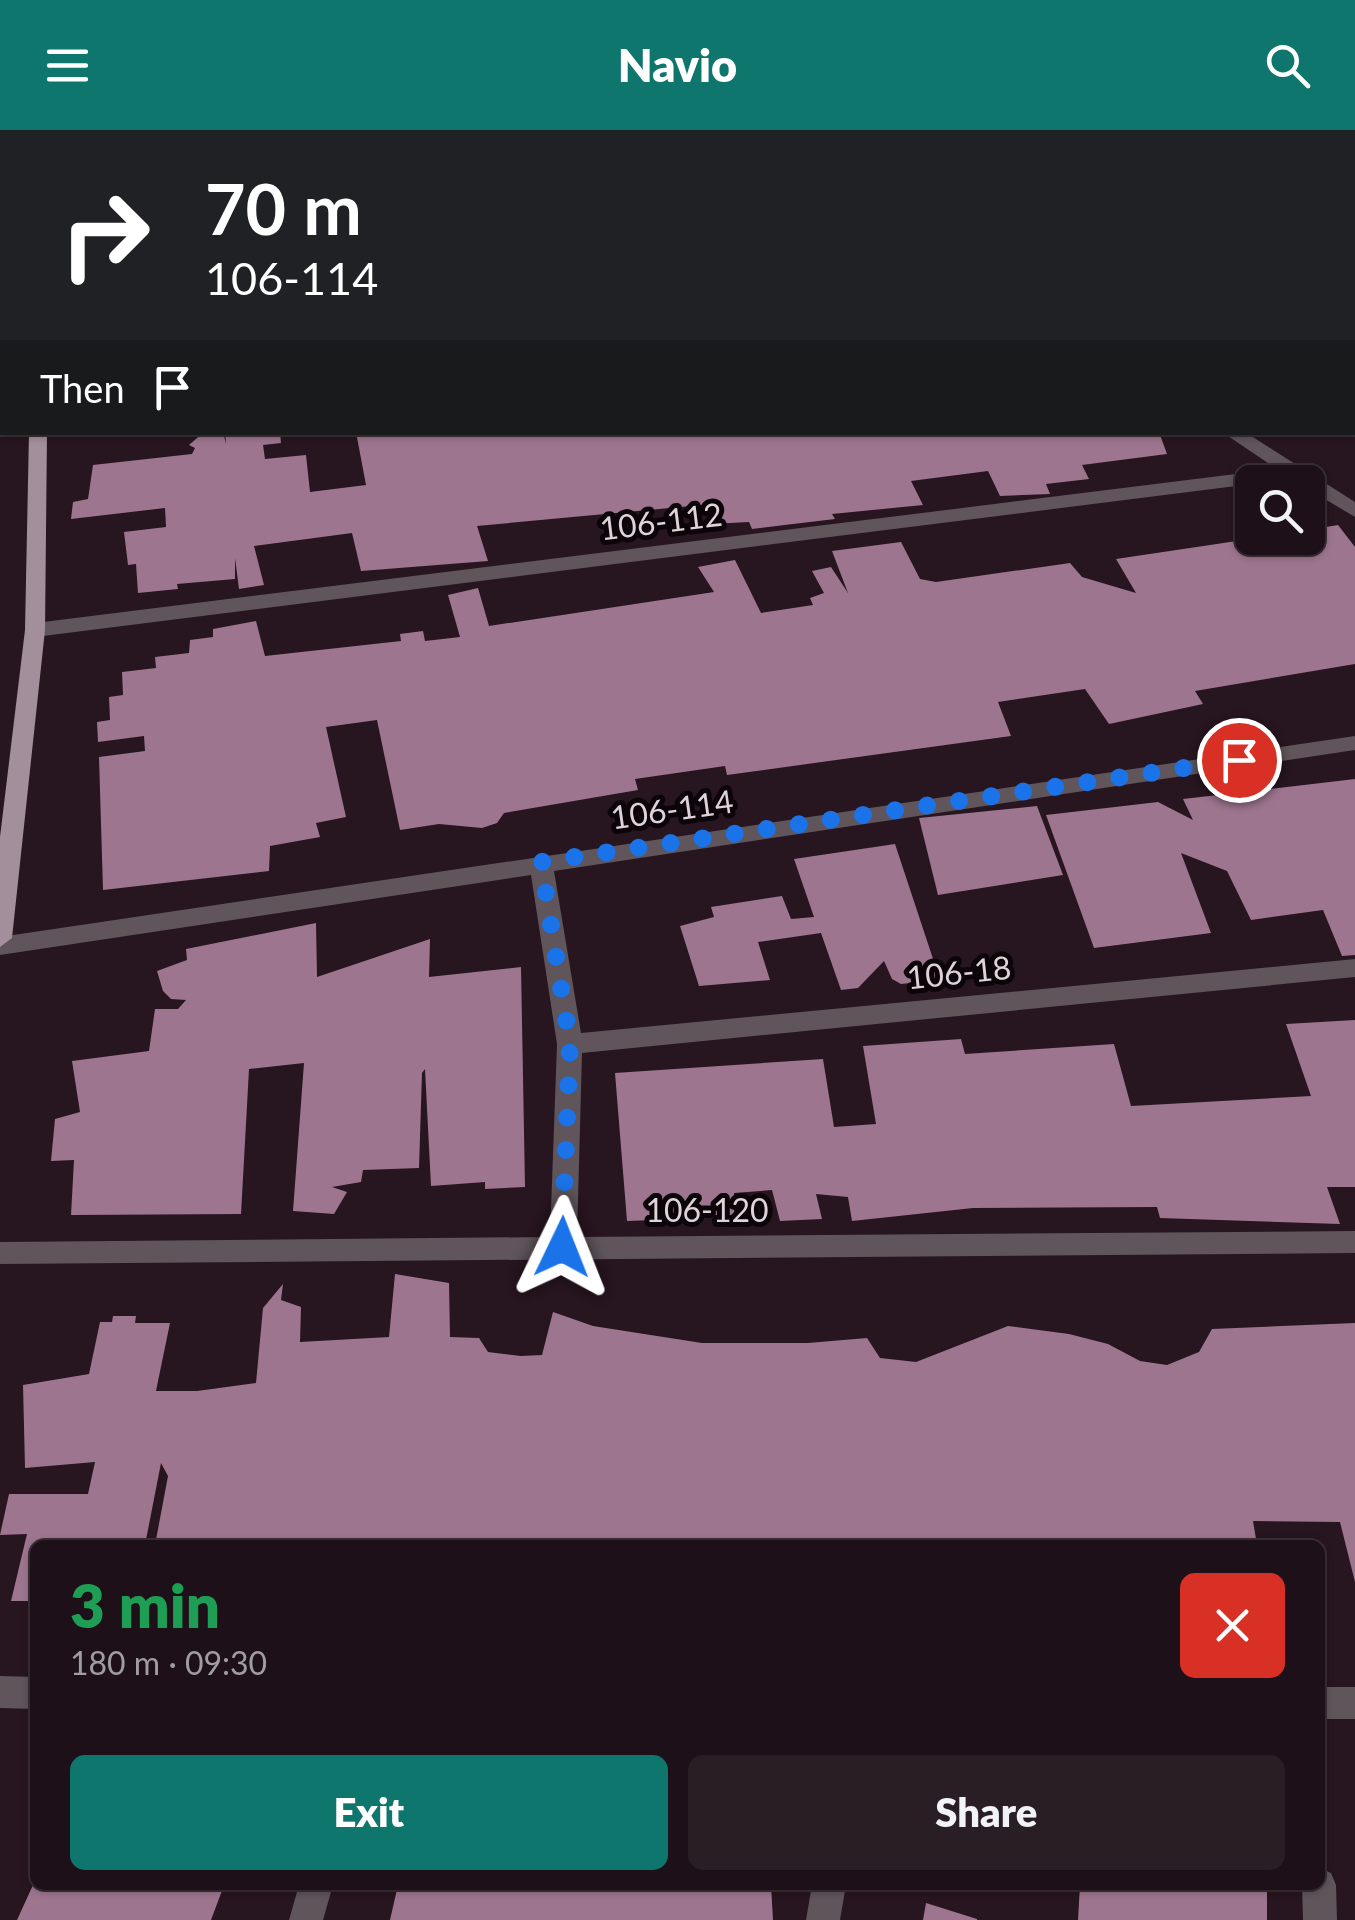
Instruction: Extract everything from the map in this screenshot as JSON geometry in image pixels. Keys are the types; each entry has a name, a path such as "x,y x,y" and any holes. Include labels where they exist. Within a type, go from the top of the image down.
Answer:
{"main road":[{"path":"0,938 35,630 38,435"}],"street":[{"path":"1236,435 1282,465"},
{"name":"106-112","path":"35,630 1235,480"},
{"path":"1325,492 1355,511"},
{"name":"106-114","path":"0,946 1355,743"},
{"path":"541,862 570,1044 562,1247"},
{"name":"106-18","path":"570,1044 1355,968"},
{"name":"106-120","path":"0,1253 1355,1242"},
{"path":"0,1692 30,1693"},
{"path":"1325,1703 1355,1703"},
{"path":"306,1920 315,1890"},
{"path":"824,1920 827,1890"},
{"path":"1320,1890 1320,1920"}],"building":[{"path":"201,435 224,435 226,444 225,435 280,435 281,443 263,445 265,459 306,455 310,492 366,485 357,435 1160,435 1167,454 1082,465 1089,479 1046,484 1050,494 1000,496 988,471 911,481 923,505 832,514 835,519 752,529 749,522 711,524 702,505 477,526 488,561 361,571 352,533 254,546 264,585 239,589 235,558 235,579 177,584 178,589 138,593 136,564 128,565 124,532 166,527 165,508 71,519 73,502 88,499 93,465 192,454 195,448 189,445"},
{"path":"1338,525 1355,547 1355,664 1195,691 1203,704 1109,724 1085,689 998,702 1011,736 727,775 725,766 635,779 638,790 504,813 497,823 482,828 439,824 400,830 377,720 326,727 346,817 316,823 320,837 270,846 269,871 103,890 99,757 145,751 144,736 98,742 97,722 110,720 109,697 123,695 122,672 156,668 155,657 189,653 190,640 213,637 213,629 256,621 265,656 401,641 400,634 423,631 425,641 460,637 448,595 478,588 489,626 714,592 698,567 735,560 761,613 813,605 810,598 824,593 812,571 831,567 848,593 832,551 901,542 920,579 936,582 1070,563 1082,577 1136,593 1116,559 1235,541 1235,555 1325,555 1325,527"},
{"path":"1355,779 1355,955 1342,956 1323,910 1251,920 1227,871 1181,853 1211,933 1094,948 1046,815 1158,802 1193,820 1183,799"},
{"path":"1037,806 1063,875 938,895 919,818"},
{"path":"895,844 940,980 901,984 892,979 884,961 858,988 841,990 821,933 758,942 770,980 699,986 680,926 714,917 711,907 782,896 791,919 814,917 794,859"},
{"path":"316,923 317,977 430,939 429,977 521,967 525,1187 485,1189 485,1182 431,1186 425,1069 419,1168 363,1170 361,1182 332,1187 347,1192 334,1214 293,1211 304,1063 249,1069 241,1214 71,1215 74,1160 51,1161 55,1119 80,1112 72,1061 149,1051 155,1009 178,1009 186,1000 171,999 163,991 157,971 187,960 186,949"},
{"path":"1355,1020 1355,1187 1327,1187 1340,1224 1160,1218 1157,1207 973,1208 852,1221 848,1197 816,1194 822,1219 780,1221 772,1190 734,1193 734,1217 627,1221 615,1073 823,1059 834,1127 876,1124 863,1046 961,1039 965,1054 1114,1044 1131,1106 1311,1096 1286,1024"},
{"path":"395,1274 449,1283 450,1337 479,1338 488,1352 521,1356 542,1355 553,1312 593,1326 702,1343 808,1343 867,1338 880,1358 916,1362 1008,1326 1069,1334 1108,1344 1140,1361 1167,1365 1199,1352 1212,1329 1355,1323 1355,1582 1340,1522 1253,1521 1256,1540 156,1540 168,1476 161,1463 146,1540 30,1540 30,1601 11,1601 27,1534 0,1535 9,1494 88,1494 95,1462 25,1468 23,1385 89,1374 100,1322 112,1322 113,1316 136,1316 135,1323 170,1323 156,1391 197,1391 256,1383 263,1308 283,1284 281,1300 301,1307 300,1342 389,1337"},
{"path":"31,1890 222,1890 211,1920 17,1920"},
{"path":"397,1890 771,1890 773,1920 390,1920"},
{"path":"1080,1890 1267,1890 1267,1920 1078,1920"},
{"path":"926,1903 977,1919 977,1920 923,1920"}],"route":[{"path":"562,1247 570,1044 541,862 1239,760"}]}
